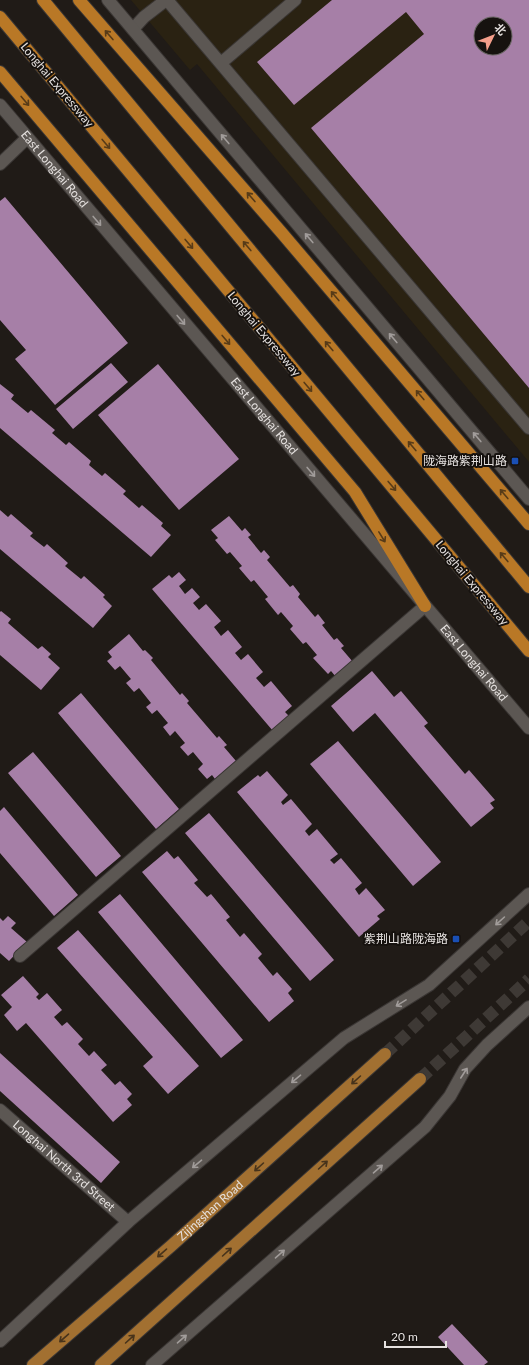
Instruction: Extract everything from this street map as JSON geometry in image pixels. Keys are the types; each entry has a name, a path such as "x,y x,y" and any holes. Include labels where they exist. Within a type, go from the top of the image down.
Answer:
{"highway":[{"path":"43,0 529,587"},
{"path":"78,0 281,232 529,524"},
{"name":"Longhai Expressway","path":"0,17 529,651"},
{"path":"0,72 354,492 425,606"}],"main road":[{"name":"Zijingshan Road","path":"33,1365 171,1246 385,1054"},
{"path":"101,1365 420,1079"}],"street":[{"path":"108,0 529,499"},
{"path":"133,29 144,17 166,0 529,428"},
{"path":"221,63 295,0"},
{"name":"East Longhai Road","path":"0,105 529,728"},
{"path":"0,164 27,138"},
{"path":"20,956 425,606"},
{"path":"0,1341 128,1222 344,1038 429,986 529,894"},
{"path":"153,1365 425,1127 450,1096 465,1069 487,1045 529,1007"},
{"name":"Longhai North 3rd Street","path":"0,1110 128,1222"}],"shaded area":[{"path":"131,0 529,0 529,462 197,64 190,70"}],"building":[{"path":"332,0 529,0 529,388 311,128 424,34 406,12 294,105 257,62"},
{"path":"5,197 128,343 55,405 15,359 26,350 0,320 0,201"},
{"path":"111,363 128,382 73,429 56,409"},
{"path":"158,364 239,459 179,510 98,415"},
{"path":"0,384 14,395 11,399 28,413 31,410 55,430 52,433 66,445 69,442 91,461 89,465 102,476 105,473 126,491 123,494 139,508 142,505 163,523 161,526 171,535 151,557 0,428"},
{"path":"0,510 8,517 11,514 33,533 30,536 44,547 47,544 68,563 65,566 81,579 84,576 105,595 103,597 112,606 93,628 0,549"},
{"path":"229,516 242,531 245,528 251,535 248,537 261,553 264,550 270,557 267,560 290,587 293,585 300,594 298,597 315,617 318,614 325,623 322,625 334,640 337,638 344,646 341,648 353,662 336,677 331,671 328,674 313,658 317,655 306,642 303,644 290,629 293,626 281,612 278,615 265,599 268,597 254,580 251,582 239,568 242,566 230,552 227,554 215,540 218,538 211,530"},
{"path":"179,572 186,580 179,586 185,594 192,588 200,597 193,603 199,610 206,604 221,621 214,627 221,636 228,630 242,647 235,653 241,660 248,654 263,672 256,678 264,687 271,681 292,706 285,712 290,717 273,731 152,589 169,575 172,578"},
{"path":"1,611 11,619 8,623 38,649 42,646 51,654 48,657 60,668 41,690 0,655"},
{"path":"129,634 143,651 145,650 153,658 151,660 180,695 182,693 189,701 187,703 217,738 219,736 227,745 224,747 236,761 215,779 212,775 207,779 198,769 203,764 193,752 188,756 180,747 185,743 175,731 170,736 163,727 168,723 157,710 152,714 146,707 151,703 139,688 134,692 126,683 131,679 120,666 115,670 107,661 112,657 108,652"},
{"path":"372,671 394,697 401,691 428,723 424,726 465,774 469,770 495,800 490,803 494,808 471,827 375,713 353,732 331,706"},
{"path":"81,693 179,809 156,829 58,713"},
{"path":"338,741 441,862 413,886 310,764"},
{"path":"33,752 121,856 96,877 8,773"},
{"path":"267,771 288,795 281,802 283,805 291,799 312,824 305,831 309,836 317,829 338,854 330,860 334,864 341,858 362,883 355,889 359,895 366,888 385,910 377,916 380,919 359,937 237,792 258,775 260,777"},
{"path":"4,807 78,895 54,916 0,853 0,811"},
{"path":"209,813 334,960 310,981 185,833"},
{"path":"167,851 174,859 178,856 198,880 194,883 207,897 211,894 230,917 226,920 240,937 244,933 262,954 258,958 273,976 277,972 292,989 288,993 294,1001 269,1022 142,872"},
{"path":"120,894 243,1040 221,1058 98,912"},
{"path":"8,916 16,923 11,928 27,942 9,961 0,953 0,918 3,921"},
{"path":"78,930 199,1066 168,1094 143,1066 153,1057 57,948"},
{"path":"23,976 39,994 36,997 39,1000 47,993 62,1010 54,1017 62,1026 67,1022 83,1039 78,1044 89,1056 94,1051 107,1065 101,1070 115,1085 120,1081 132,1094 127,1099 132,1105 113,1122 26,1023 17,1031 4,1015 12,1007 1,995"},
{"path":"0,1053 120,1162 101,1183 0,1091"},
{"path":"452,1324 488,1362 484,1365 464,1365 438,1337"}],"tunnel":[{"path":"385,1054 529,921"},
{"path":"420,1079 529,979"}],"place":[{"name":"陇海路紫荆山路","path":"515,461"},
{"name":"紫荆山路陇海路","path":"456,939"}]}
